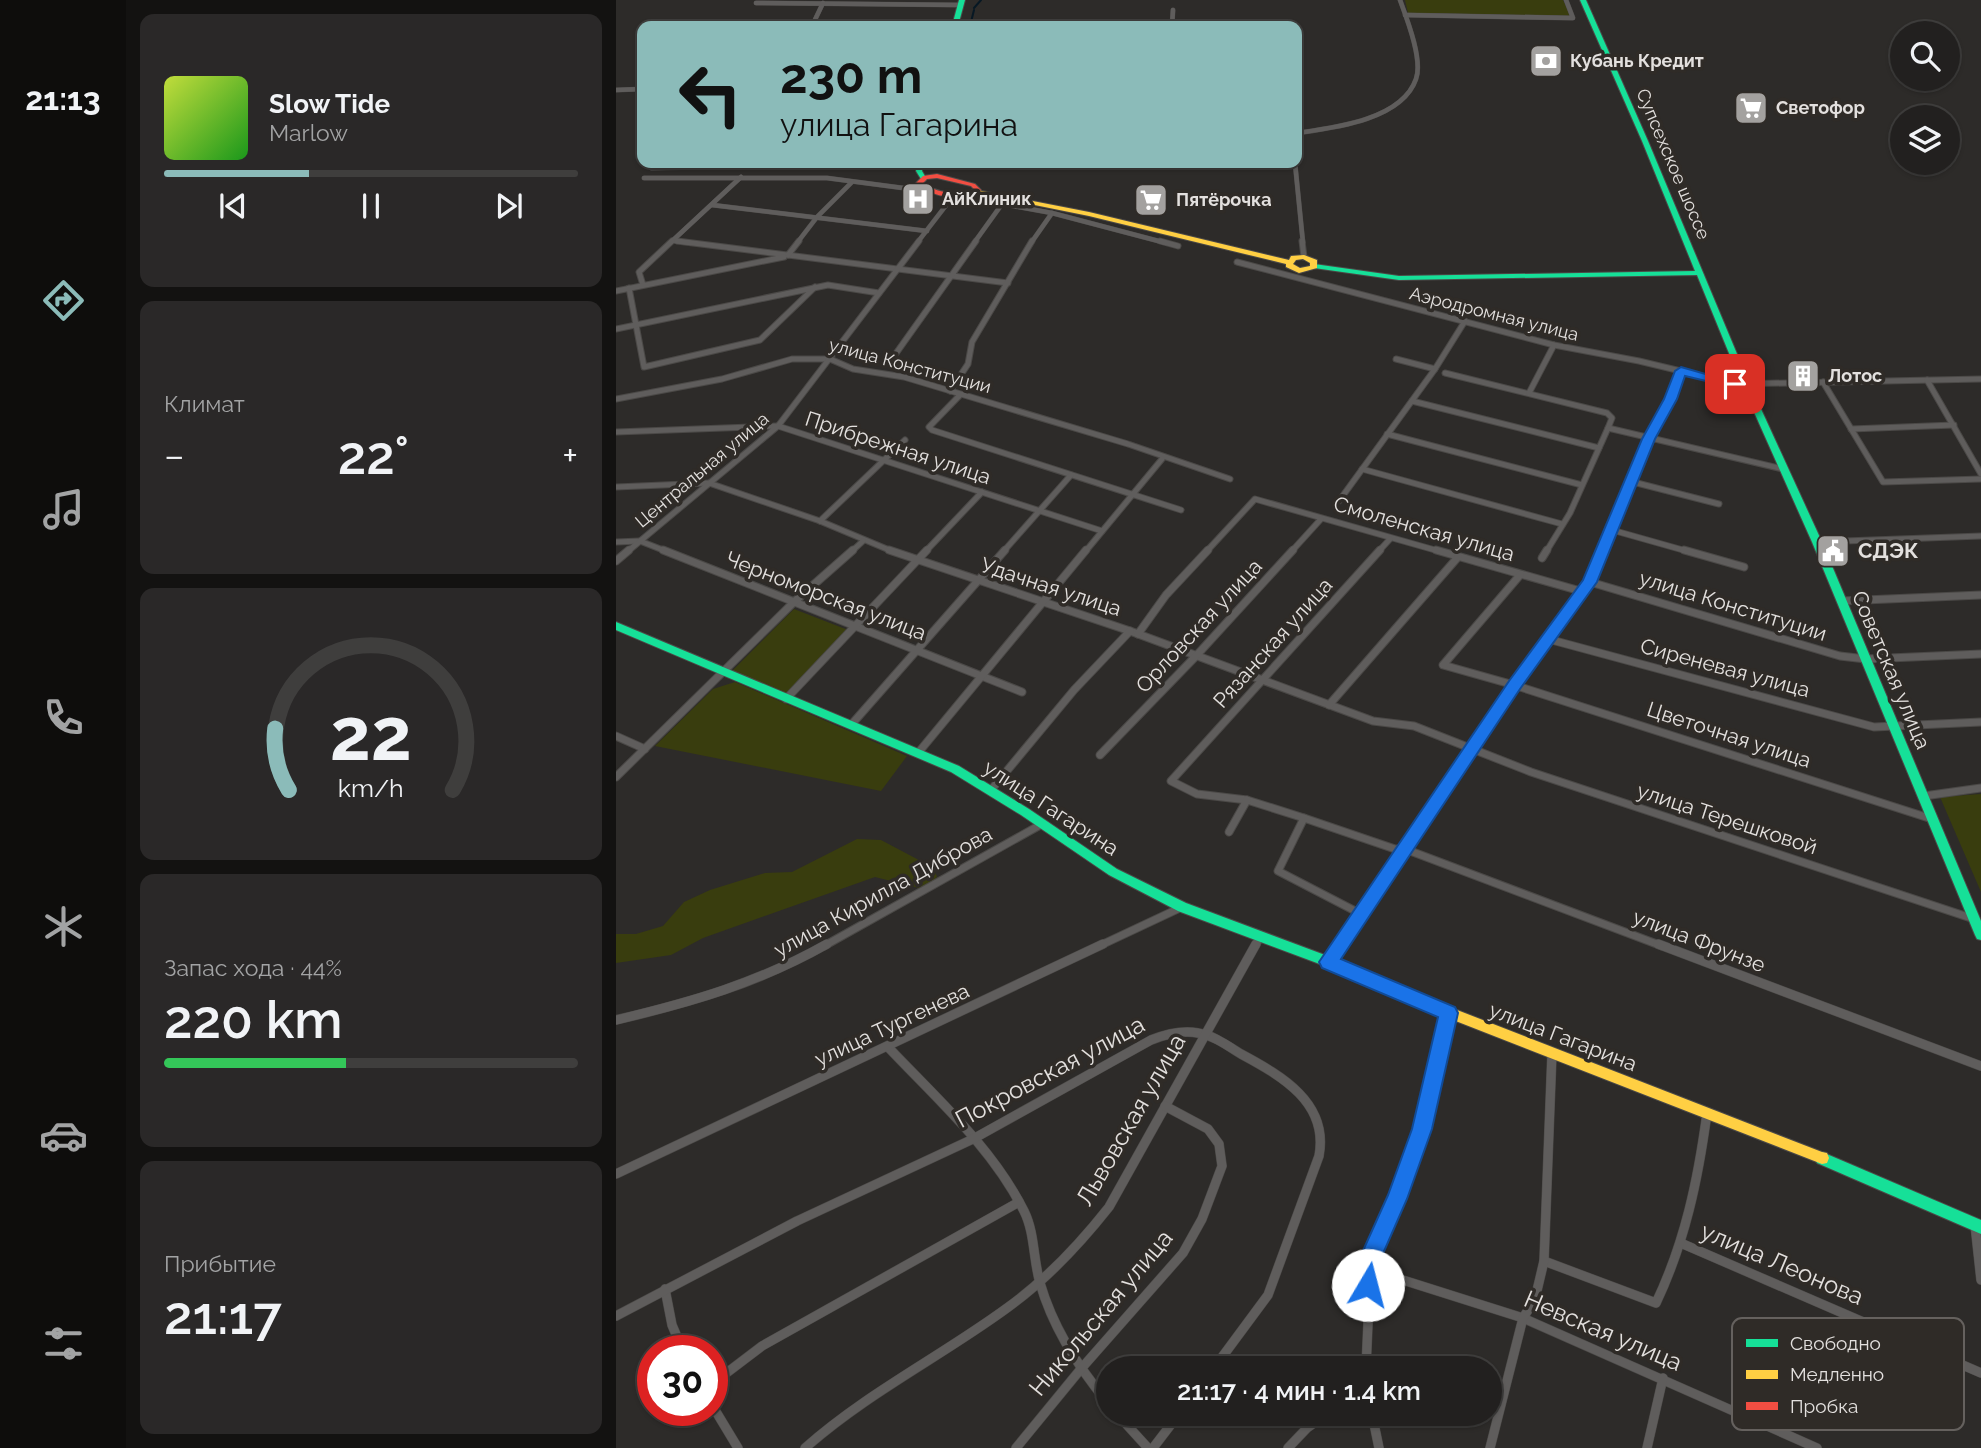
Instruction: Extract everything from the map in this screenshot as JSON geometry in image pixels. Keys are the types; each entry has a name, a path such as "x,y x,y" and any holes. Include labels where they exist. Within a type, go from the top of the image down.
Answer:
{"street":[{"path":"1302,132 1342,125 1378,114 1405,96 1415,81 1416,65 1400,0"},
{"path":"1405,15 1573,18 1566,0"},
{"name":"Супсехское шоссе","path":"1583,0 1729,343"},
{"path":"757,2 962,3 957,21"},
{"path":"814,21 822,3"},
{"path":"1172,21 1173,10"},
{"path":"616,90 637,89"},
{"path":"650,168 644,178 827,178 902,188 935,176 970,184 978,188 976,192"},
{"path":"919,168 921,181"},
{"path":"1296,168 1304,257"},
{"path":"643,285 639,272 741,177"},
{"path":"921,181 954,195 967,196 976,192 1100,216 1289,262 1304,257 1312,260 1314,267"},
{"path":"616,290 767,262 788,255 817,217 852,182"},
{"name":"Центральная улица","path":"616,561 778,426 954,195"},
{"path":"989,195 1002,204 1052,213 1178,246"},
{"path":"892,359 1002,204"},
{"path":"712,205 927,231"},
{"path":"950,391 968,364 972,342 1037,232 1052,213"},
{"path":"675,241 950,278 1008,283"},
{"name":"Аэродромная улица","path":"1237,262 1554,345 1735,384 1981,379"},
{"path":"1289,262 1291,268 1299,271 1314,267 1388,277 1425,278 1700,272"},
{"path":"616,329 815,286 828,285 879,293"},
{"path":"629,288 644,367 760,340 815,286"},
{"path":"1339,501 1435,369 1465,321"},
{"name":"Советская улица","path":"1729,343 1817,542 1981,935"},
{"path":"1529,393 1554,345"},
{"name":"улица Конституции","path":"616,398 722,379 792,359 830,359 853,369 896,375 1128,444 1162,459 1195,466 1230,479"},
{"path":"1396,359 1435,369"},
{"path":"1329,962 1470,749 1590,582 1633,482 1648,439 1670,399 1681,371"},
{"path":"1445,373 1607,412 1612,418 1582,485 1542,558"},
{"path":"1823,382 1883,482 1981,476 1927,380"},
{"path":"960,395 932,421 929,427 932,430 1181,510"},
{"path":"1412,401 1599,448"},
{"path":"1851,429 1954,425"},
{"name":"Прибрежная улица","path":"616,432 778,426 1102,531"},
{"path":"1608,428 1783,469"},
{"path":"1387,434 1582,485"},
{"path":"820,522 905,440"},
{"path":"918,753 1162,459"},
{"path":"1362,469 1562,524"},
{"path":"851,724 1071,475"},
{"path":"1633,482 1720,504"},
{"name":"Удачная улица","path":"616,488 709,483 820,522 863,541 1134,633 1373,721 1414,726 1470,749"},
{"path":"786,699 920,561 982,492"},
{"name":"Смоленская улица","path":"1134,633 1255,499 1584,592"},
{"name":"Орловская улица","path":"1100,755 1196,656 1321,519"},
{"path":"1612,530 1744,567"},
{"path":"1817,542 1981,536"},
{"name":"Рязанская улица","path":"1181,771 1390,538"},
{"name":"Черноморская улица","path":"616,542 640,541 1022,692"},
{"path":"616,777 794,602 863,541"},
{"path":"1329,705 1458,558"},
{"name":"Цветочная улица","path":"1520,575 1443,665 1514,685 1933,819"},
{"name":"улица Конституции","path":"1590,582 1840,656 1866,659 1981,654"},
{"path":"1841,601 1981,595"},
{"name":"улица Гагарина","path":"616,626 955,769 1113,872 1182,907 1329,962 1448,1013 1854,1170 1978,1225"},
{"path":"991,790 1074,690 1134,633"},
{"name":"Сиреневая улица","path":"1548,639 1874,727 1981,722"},
{"path":"616,736 645,749"},
{"name":"улица Терешковой","path":"1470,749 1974,919"},
{"name":"улица Фрунзе","path":"1181,771 1171,782 1197,794 1247,800 1395,849 1405,849 1981,1066"},
{"path":"1924,796 1981,788"},
{"path":"1229,832 1247,800"},
{"path":"1304,818 1278,871 1361,914"},
{"name":"улица Кирилла Диброва","path":"616,1020 687,1003 783,970 1042,824"},
{"name":"улица Тургенева","path":"616,1174 1182,907"},
{"name":"Львовская улица","path":"805,1448 862,1400 974,1331 1040,1281 1109,1207 1261,936"},
{"path":"1367,1356 1368,1269 1422,1129 1448,1013"},
{"name":"Покровская улица","path":"616,1316 797,1221 973,1139 1151,1040 1173,1031 1189,1030 1205,1034 1292,1086 1314,1112 1322,1135 1319,1156 1268,1295 1223,1356"},
{"path":"887,1047 973,1139 1019,1202 1032,1234 1040,1281 1057,1329 1080,1370 1096,1389"},
{"path":"1490,1448 1523,1318 1535,1298 1544,1261 1552,1053"},
{"name":"Никольская улица","path":"1016,1448 1080,1370 1183,1254 1202,1219 1222,1166 1219,1144 1208,1129 1165,1106"},
{"path":"1544,1261 1656,1303 1682,1244 1696,1195 1707,1113"},
{"path":"728,1372 762,1346 1019,1202"},
{"path":"1978,1225 1981,1280"},
{"name":"улица Леонова","path":"1682,1244 1854,1318"},
{"name":"Невская улица","path":"1368,1269 1523,1318 1732,1409"},
{"path":"666,1289 677,1335"},
{"name":"улица Леонова","path":"1964,1366 1981,1373"},
{"path":"1647,1448 1664,1378"},
{"path":"725,1426 738,1448"},
{"path":"1129,1426 1150,1448 1169,1426"},
{"path":"1288,1448 1310,1426"},
{"path":"1373,1426 1378,1448"},
{"name":"Невская улица","path":"1777,1430 1816,1448"}],"green space":[{"path":"1405,0 1563,0 1571,16 1408,13"},
{"path":"794,609 848,630 787,696 728,675"},
{"path":"735,682 907,756 881,791 655,746 713,689"},
{"path":"1981,794 1981,892 1940,797"},
{"path":"857,839 881,840 934,868 937,877 923,889 875,877 703,938 671,955 616,963 616,934 636,934 663,926 684,902 710,890 765,873 792,872"}],"waterway":[{"path":"974,8 981,0"},
{"path":"971,21 974,10"}],"traffic: fast":[{"path":"956,21 962,0"},
{"path":"1583,0 1645,141 1746,385 1817,542 1981,935"},
{"path":"919,168 923,178"},
{"path":"1314,266 1399,278 1700,273"},
{"path":"616,626 955,769 1025,812 1113,872 1182,907 1329,962 1452,1014"},
{"path":"1822,1158 1981,1227"}],"traffic: slow":[{"path":"977,192 1089,214 1289,262"},
{"path":"1304,257 1314,262 1313,268 1299,271 1289,265 1294,258 1304,257"},
{"path":"1452,1014 1822,1158"}],"traffic: jam":[{"path":"937,176 973,185 978,190 956,196 932,191 918,184 925,177 937,176"}],"place":[{"name":"Кубань Кредит","path":"1546,61"},
{"name":"Светофор","path":"1751,108"},
{"name":"АйКлиник","path":"918,199"},
{"name":"Пятёрочка","path":"1151,200"},
{"name":"Лотос","path":"1803,376"},
{"name":"СДЭК","path":"1833,551"}],"route":[{"path":"1368,1285 1367,1264 1397,1199 1422,1129 1448,1013 1329,962 1470,749 1590,582 1633,482 1648,439 1670,399 1681,371 1735,384"}]}
